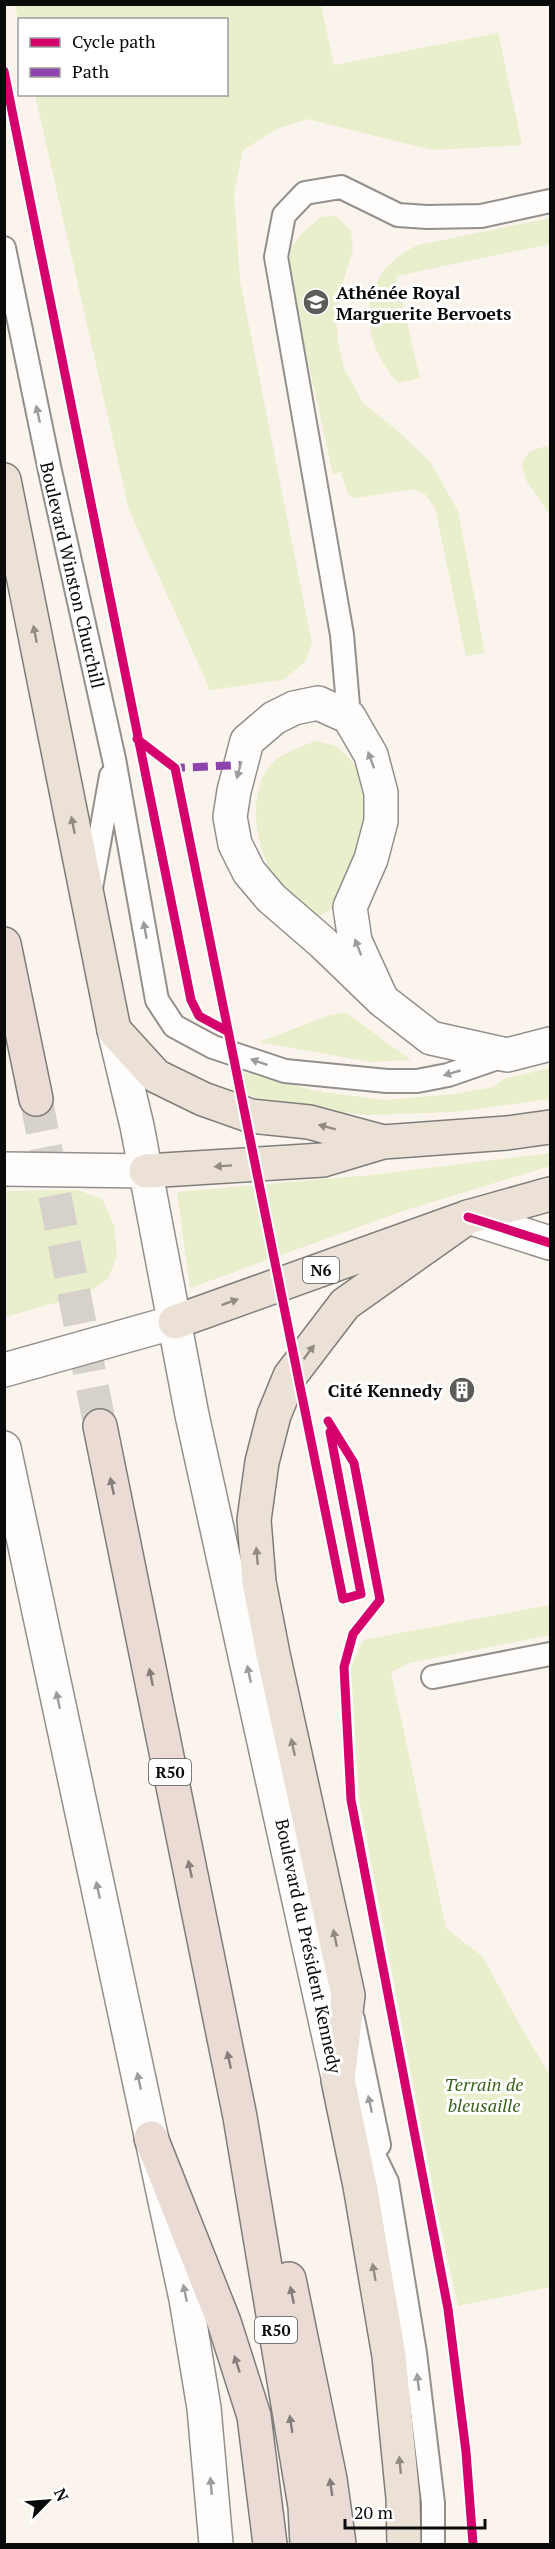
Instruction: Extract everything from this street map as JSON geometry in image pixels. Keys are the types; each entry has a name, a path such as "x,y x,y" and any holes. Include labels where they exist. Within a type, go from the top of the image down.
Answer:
{"highway":[{"path":"4,944 36,1099"},
{"name":"R50","path":"100,1426 240,2117 305,2506 307,2544"},
{"path":"240,2117 285,2258 330,2479 339,2544"},
{"path":"151,2138 224,2322 254,2416 270,2544"}],"main road":[{"path":"4,480 114,1030 156,1076 203,1099 251,1116 309,1122 383,1142"},
{"path":"146,1171 323,1160 383,1142 507,1133 550,1127"},
{"name":"N6","path":"175,1322 468,1217 550,1194"},
{"path":"404,2544 404,2498 389,2356 338,2080 348,1995 259,1582 254,1520 262,1462 274,1415 290,1376 345,1304 468,1217"}],"street":[{"path":"382,1000 355,941 350,907 371,859 381,821 381,793 371,755 349,717 318,703 294,708 265,726 247,741 230,817 235,844 249,872 271,898 324,943 382,1000 431,1038 507,1055 550,1044"},
{"name":"Boulevard du Président Kennedy","path":"114,1030 146,1171 192,1414 338,2080"},
{"path":"4,1169 146,1171"},
{"path":"468,1217 550,1243"},
{"path":"4,1370 175,1322"},
{"path":"4,1448 186,2299 204,2408 216,2544"}],"lane":[{"path":"349,717 340,623 276,256 284,215 305,193 341,187 398,215 427,217 481,216 550,201"},
{"name":"Boulevard Winston Churchill","path":"4,248 114,759 88,903"},
{"path":"114,759 157,1000 174,1026 213,1047 285,1071 387,1081 417,1081 448,1075 507,1055"},
{"path":"433,1677 550,1654"},
{"path":"348,1995 387,2182"},
{"name":"Boulevard du Président Kennedy","path":"338,2080 387,2182 415,2353 433,2503 433,2544"}],"green space":[{"path":"15,5 321,5 334,65 498,33 522,145 432,150 307,119 277,129 243,150 234,193 240,281 312,643 305,662 283,680 210,690 129,510 35,96 228,96 228,18 18,19"},
{"path":"336,216 351,230 353,250 340,292 336,317 338,342 344,368 363,403 399,432 430,462 458,511 485,653 466,656 435,508 425,494 412,489 356,498 348,494 341,472 333,474 288,271 291,247 306,229 321,217"},
{"path":"550,218 550,244 396,276 420,378 398,383 384,365 375,346 370,326 369,307 374,289 383,272 398,257 418,245"},
{"path":"546,446 550,450 550,515 527,482 521,463 530,451"},
{"path":"316,741 336,746 350,759 366,782 371,820 338,906 317,917 286,892 271,871 260,842 256,811 261,781 272,763 296,748"},
{"path":"346,1013 411,1060 370,1062 259,1042 330,1015"},
{"path":"550,1068 550,1099 454,1112 367,1115 281,1106 231,1089 240,1071 316,1091 385,1100 454,1094 493,1087 504,1079"},
{"path":"550,1153 550,1166 403,1211 190,1288 177,1192 371,1175"},
{"path":"78,1190 102,1199 114,1225 117,1256 108,1279 84,1295 5,1317 5,1191"},
{"name":"Terrain de bleusaille","path":"550,1605 550,1635 409,1663 391,1672 446,1928 483,1957 550,2075 550,2287 458,2306 438,2215 359,1798 351,1667 363,1640"}],"tunnel":[{"path":"36,1099 100,1426"}],"marked path":[{"path":"176,773 175,768 240,765"}],"cycle path":[{"path":"4,71 191,1000 199,1016 225,1030"},
{"path":"137,739 175,768 343,1599 361,1594 330,1432"},
{"path":"468,1217 550,1243"},
{"path":"328,1421 354,1463 380,1600 353,1634 344,1667 351,1800 448,2309 466,2452 473,2544"}],"place":[{"name":"Athénée Royal Marguerite Bervoets","path":"316,302"},
{"name":"Cité Kennedy","path":"462,1390"}]}
